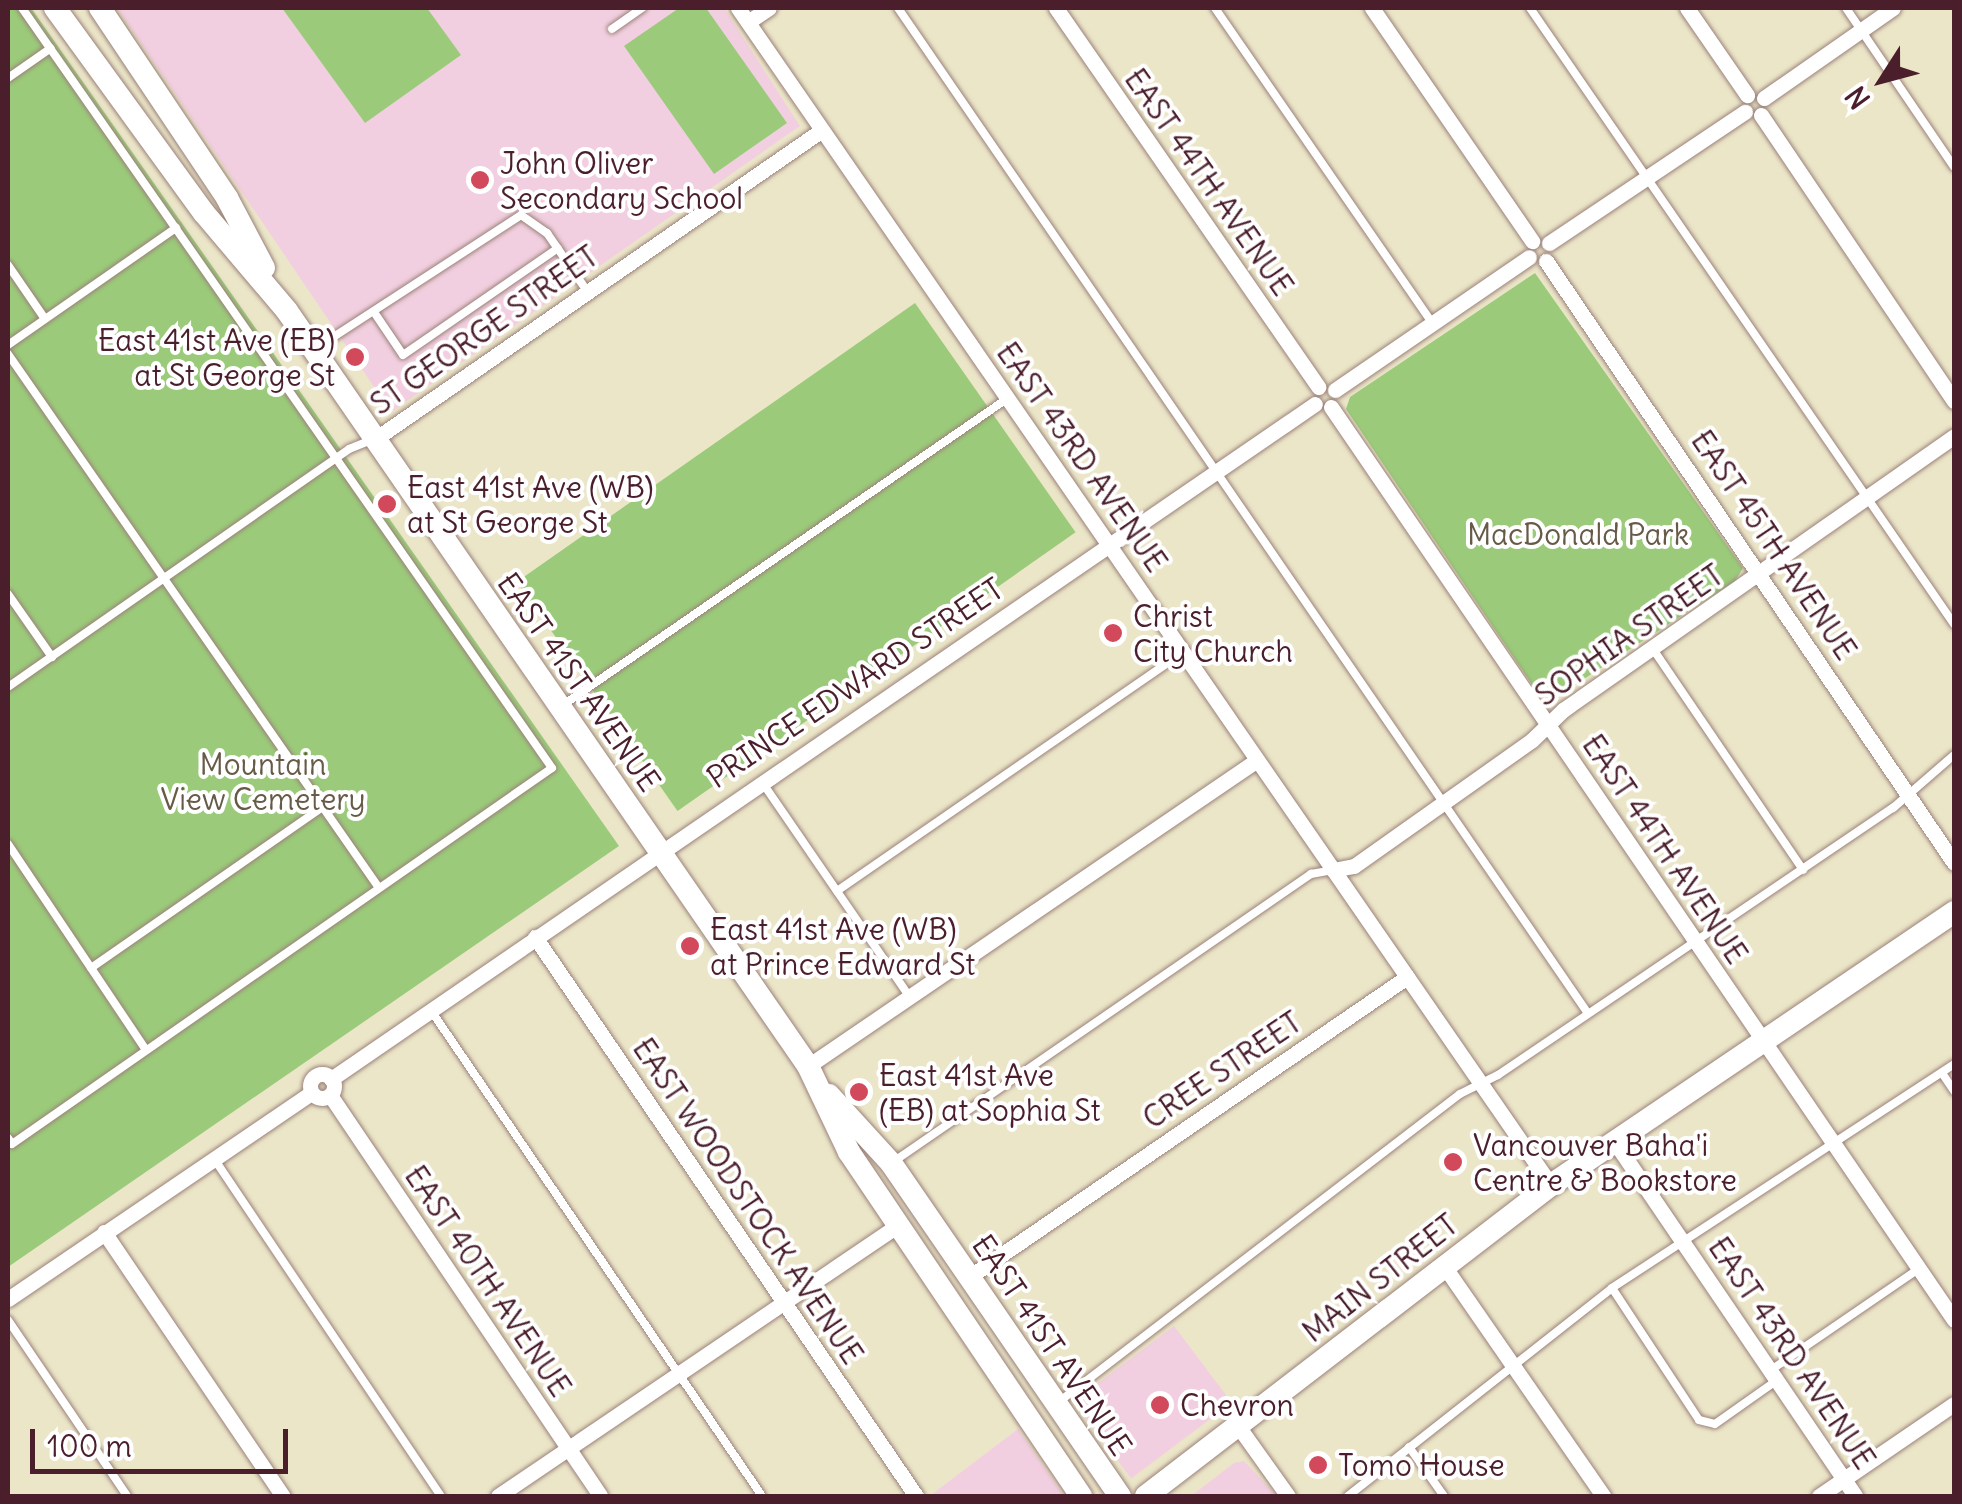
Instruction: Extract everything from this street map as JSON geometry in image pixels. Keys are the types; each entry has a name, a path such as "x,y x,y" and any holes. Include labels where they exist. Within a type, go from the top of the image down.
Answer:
{"main road":[{"name":"EAST 41ST AVENUE","path":"55,8 204,214 288,311"},
{"name":"EAST 41ST AVENUE","path":"100,8 226,198 288,311 808,1066 822,1088 849,1152 1081,1496"},
{"name":"MAIN STREET","path":"1146,1496 1550,1185 1954,912"},
{"name":"EAST 41ST AVENUE","path":"822,1088 891,1163 1120,1496"}],"street":[{"name":"EAST 43RD AVENUE","path":"738,8 1550,1185"},
{"path":"748,22 769,8"},
{"name":"EAST 44TH AVENUE","path":"1056,8 1954,1320"},
{"path":"1372,8 1536,247"},
{"path":"1687,8 1954,401"},
{"name":"PRINCE EDWARD STREET","path":"330,1087 430,1009 658,849 1216,472 1536,247 1757,108 1893,8"},
{"name":"ST GEORGE STREET","path":"375,439 822,130"},
{"name":"EAST 45TH AVENUE","path":"1536,247 1762,574 1954,862"},
{"name":"SOPHIA STREET","path":"1333,870 1354,866 1954,436"},
{"path":"808,1066 1257,760"},
{"name":"EAST WOODSTOCK AVENUE","path":"534,936 916,1496"},
{"name":"CREE STREET","path":"969,1276 1407,977"},
{"path":"8,1299 214,1157 312,1093 330,1087"},
{"name":"EAST 40TH AVENUE","path":"330,1087 600,1496"},
{"name":"EAST 43RD AVENUE","path":"1614,1142 1855,1496"},
{"path":"498,1496 897,1226"},
{"path":"104,1232 283,1496"},
{"path":"1444,1266 1604,1496"},
{"path":"1818,1496 1954,1404"},
{"path":"1238,1426 1288,1496"}],"lane":[{"path":"8,1138 12,1144 552,768 22,8"},
{"path":"612,29 642,8"},
{"path":"898,8 1587,1012"},
{"path":"1215,8 1432,322"},
{"path":"1530,8 1954,624"},
{"path":"1846,8 1954,167"},
{"path":"8,78 51,48"},
{"path":"314,350 376,316 521,215 558,248 587,291"},
{"path":"8,345 176,228"},
{"path":"376,316 403,355 558,248"},
{"path":"8,265 45,319"},
{"path":"8,354 379,888"},
{"path":"560,707 1008,398"},
{"path":"8,687 336,458 375,439"},
{"path":"8,594 52,657"},
{"path":"1653,649 1803,870"},
{"path":"836,891 1183,652"},
{"path":"1056,1404 1480,1084 1803,870 1908,794 1954,755"},
{"path":"761,780 910,997"},
{"path":"91,968 322,808"},
{"path":"8,844 146,1050"},
{"path":"891,1163 1311,874 1333,870"},
{"path":"430,1009 762,1496"},
{"path":"1348,1496 1612,1288 1954,1064"},
{"path":"1942,1073 1954,1091"},
{"path":"214,1157 440,1496"},
{"path":"1612,1288 1698,1420 1715,1424 1773,1376 1920,1268"},
{"path":"8,1320 127,1496"},
{"path":"1409,1446 1444,1496"}],"shaded area":[{"name":"John Oliver Secondary School","path":"117,8 724,8 800,126 391,412"},
{"path":"1174,1326 1232,1403 1131,1478 1073,1402"},
{"path":"1018,1429 1064,1496 931,1495"},
{"path":"1244,1461 1277,1496 1191,1496 1234,1463"}],"green space":[{"name":"Mountain View Cemetery","path":"8,8 31,8 619,846 8,1267"},
{"path":"282,8 427,8 461,55 365,123"},
{"path":"679,8 706,8 787,123 714,174 624,46"},
{"name":"MacDonald Park","path":"1535,273 1743,568 1735,581 1550,701 1533,686 1346,409 1350,397"},
{"path":"915,303 1076,532 677,811 517,582"}],"place":[{"name":"John Oliver Secondary School","path":"480,180"},
{"name":"East 41st Ave (EB) at St George St","path":"355,357"},
{"name":"East 41st Ave (WB) at St George St","path":"387,504"},
{"name":"Christ City Church","path":"1113,633"},
{"name":"East 41st Ave (WB) at Prince Edward St","path":"690,946"},
{"name":"East 41st Ave (EB) at Sophia St","path":"859,1092"},
{"name":"Vancouver Baha'i Centre & Bookstore","path":"1453,1162"},
{"name":"Chevron","path":"1160,1405"},
{"name":"Tomo House","path":"1318,1465"}]}
